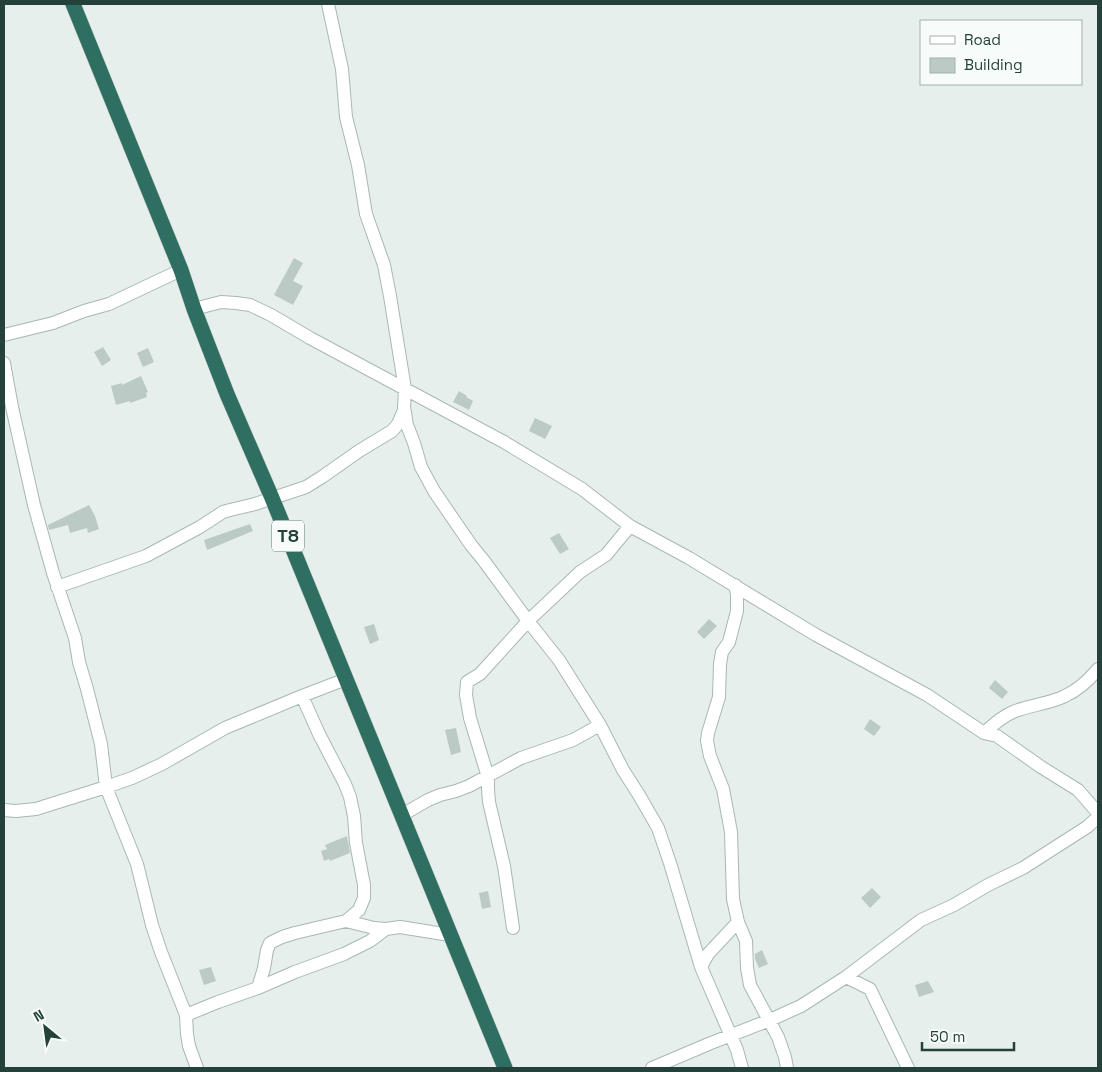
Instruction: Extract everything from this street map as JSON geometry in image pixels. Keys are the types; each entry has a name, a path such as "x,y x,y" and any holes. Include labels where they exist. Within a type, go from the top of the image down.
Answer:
{"highway":[{"name":"T8","path":"73,4 181,270 194,310 227,394 272,498 505,1068"}],"street":[{"path":"328,4 342,69 346,117 358,165 366,214 384,266 390,296 405,389 404,410 407,425 421,467 434,491 471,546 559,660 600,725 623,770 658,828 700,967 731,1035 742,1068"},
{"path":"4,335 53,323 109,304 181,270"},
{"path":"194,310 221,302 236,302 250,305 504,442 582,489 630,526 689,558 816,634 927,695 984,733 997,736 1078,790 1098,815 1087,827 1023,868 988,884 954,905 921,920 846,978 801,1006 652,1068"},
{"path":"4,363 34,505 57,587 75,638 79,662 90,698 101,744 106,787 137,864 152,925 186,1015 189,1046 198,1068"},
{"path":"57,587 146,556 200,527 223,512 255,504 306,487 392,431 398,424 404,410"},
{"path":"513,928 504,866 489,802 488,777 470,718 466,695 467,682 480,674 528,621 580,572 606,555 630,526"},
{"path":"735,585 737,611 732,633 722,652 719,697 708,732 707,742 710,756 723,789 731,832 733,899 738,922 746,941 750,985 770,1020 783,1050 787,1068"},
{"path":"984,733 997,721 1013,712 1056,700 1073,692 1098,670"},
{"path":"4,810 36,809 132,778 162,764 225,728 346,679"},
{"path":"258,988 270,943 295,933 346,921 359,910 364,898 364,885 350,797 302,696"},
{"path":"402,815 428,800 469,786 521,758 573,740 600,725"},
{"path":"346,921 374,928 400,927 450,935"},
{"path":"700,967 708,954 738,922"},
{"path":"186,1015 344,954 370,941 386,929"},
{"path":"846,978 870,989 908,1068"}],"building":[{"path":"294,258 303,263 293,281 303,286 293,305 274,295"},
{"path":"103,347 111,360 102,366 94,352"},
{"path":"148,348 154,362 143,367 137,353"},
{"path":"141,376 148,392 146,393 147,397 130,403 130,401 116,405 111,386 122,383 122,385"},
{"path":"459,391 473,401 469,410 453,402"},
{"path":"535,418 552,426 545,439 529,431"},
{"path":"89,505 99,529 88,533 87,528 70,533 68,525 49,530 48,525"},
{"path":"250,524 253,531 207,550 204,540"},
{"path":"559,533 569,549 560,554 550,538"},
{"path":"709,619 717,626 704,639 697,632"},
{"path":"374,624 379,640 370,644 364,627"},
{"path":"995,680 1008,692 1002,699 989,688"},
{"path":"870,719 881,727 874,736 864,729"},
{"path":"456,728 461,752 451,755 445,730"},
{"path":"347,836 350,853 330,861 329,859 324,861 321,851 327,849 325,845"},
{"path":"872,888 881,897 870,908 861,898"},
{"path":"488,891 491,907 482,909 479,893"},
{"path":"762,950 768,964 759,968 755,954"},
{"path":"211,967 216,981 204,985 199,970"},
{"path":"928,981 934,992 919,997 915,985"}]}
